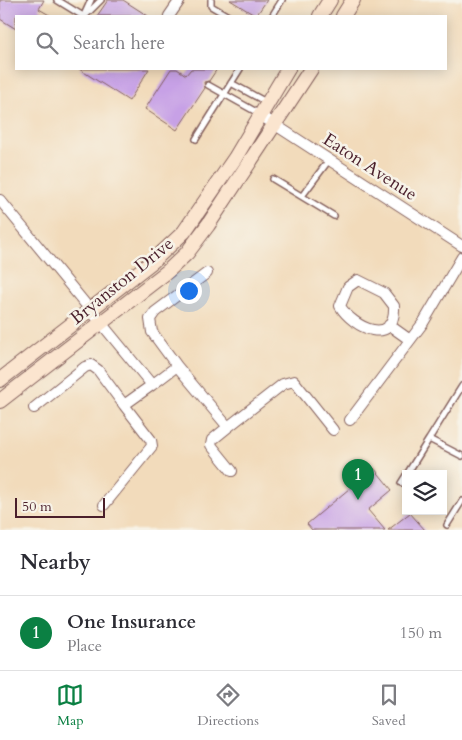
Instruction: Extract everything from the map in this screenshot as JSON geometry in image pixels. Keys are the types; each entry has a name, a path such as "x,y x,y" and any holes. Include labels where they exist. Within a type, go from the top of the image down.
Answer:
{"main road":[{"path":"321,15 330,0"},
{"path":"344,15 353,0"},
{"name":"Bryanston Drive","path":"0,380 91,311 153,261 184,232 210,196 287,70"},
{"name":"Bryanston Drive","path":"0,401 168,271 187,253 224,202 310,70"}],"street":[{"path":"170,15 180,0"},
{"name":"Eaton Avenue","path":"264,109 275,124 461,243"},
{"path":"0,200 152,385"},
{"path":"350,420 410,340 462,257"},
{"path":"207,273 156,312 150,319 152,332 177,366 228,427"},
{"path":"353,281 364,282 390,298 395,311 388,325 374,332 345,314 340,302 353,281"},
{"path":"388,325 410,340"},
{"path":"34,408 85,367 91,365 98,370 124,405 152,445 104,505"},
{"path":"124,405 177,366"},
{"path":"232,471 211,443 228,427 283,384 291,380 299,385 333,430"}],"lane":[{"path":"57,0 82,15"},
{"path":"84,15 91,0"},
{"path":"85,15 101,0"},
{"path":"211,0 211,6 226,15"},
{"path":"273,15 282,0"},
{"path":"196,139 239,70"},
{"path":"231,83 264,109"},
{"path":"208,85 224,95 264,109"},
{"path":"302,196 330,160"},
{"path":"273,179 334,216"},
{"path":"409,470 462,386"},
{"path":"429,438 462,456"},
{"path":"447,525 462,501"}],"building":[{"path":"0,0 44,0 39,9 49,15 15,15 15,28 0,19"},
{"path":"108,0 123,0 146,15 98,15"},
{"path":"230,0 267,0 257,15"},
{"path":"81,70 148,70 129,101"},
{"path":"170,70 178,70 186,75 190,70 216,70 209,81 204,82 205,88 177,130 145,109"},
{"path":"374,468 392,490 368,510 385,530 312,530 307,524"},
{"path":"407,515 412,515 425,530 388,530"}],"place":[{"name":"One Insurance","path":"358,500"}]}
